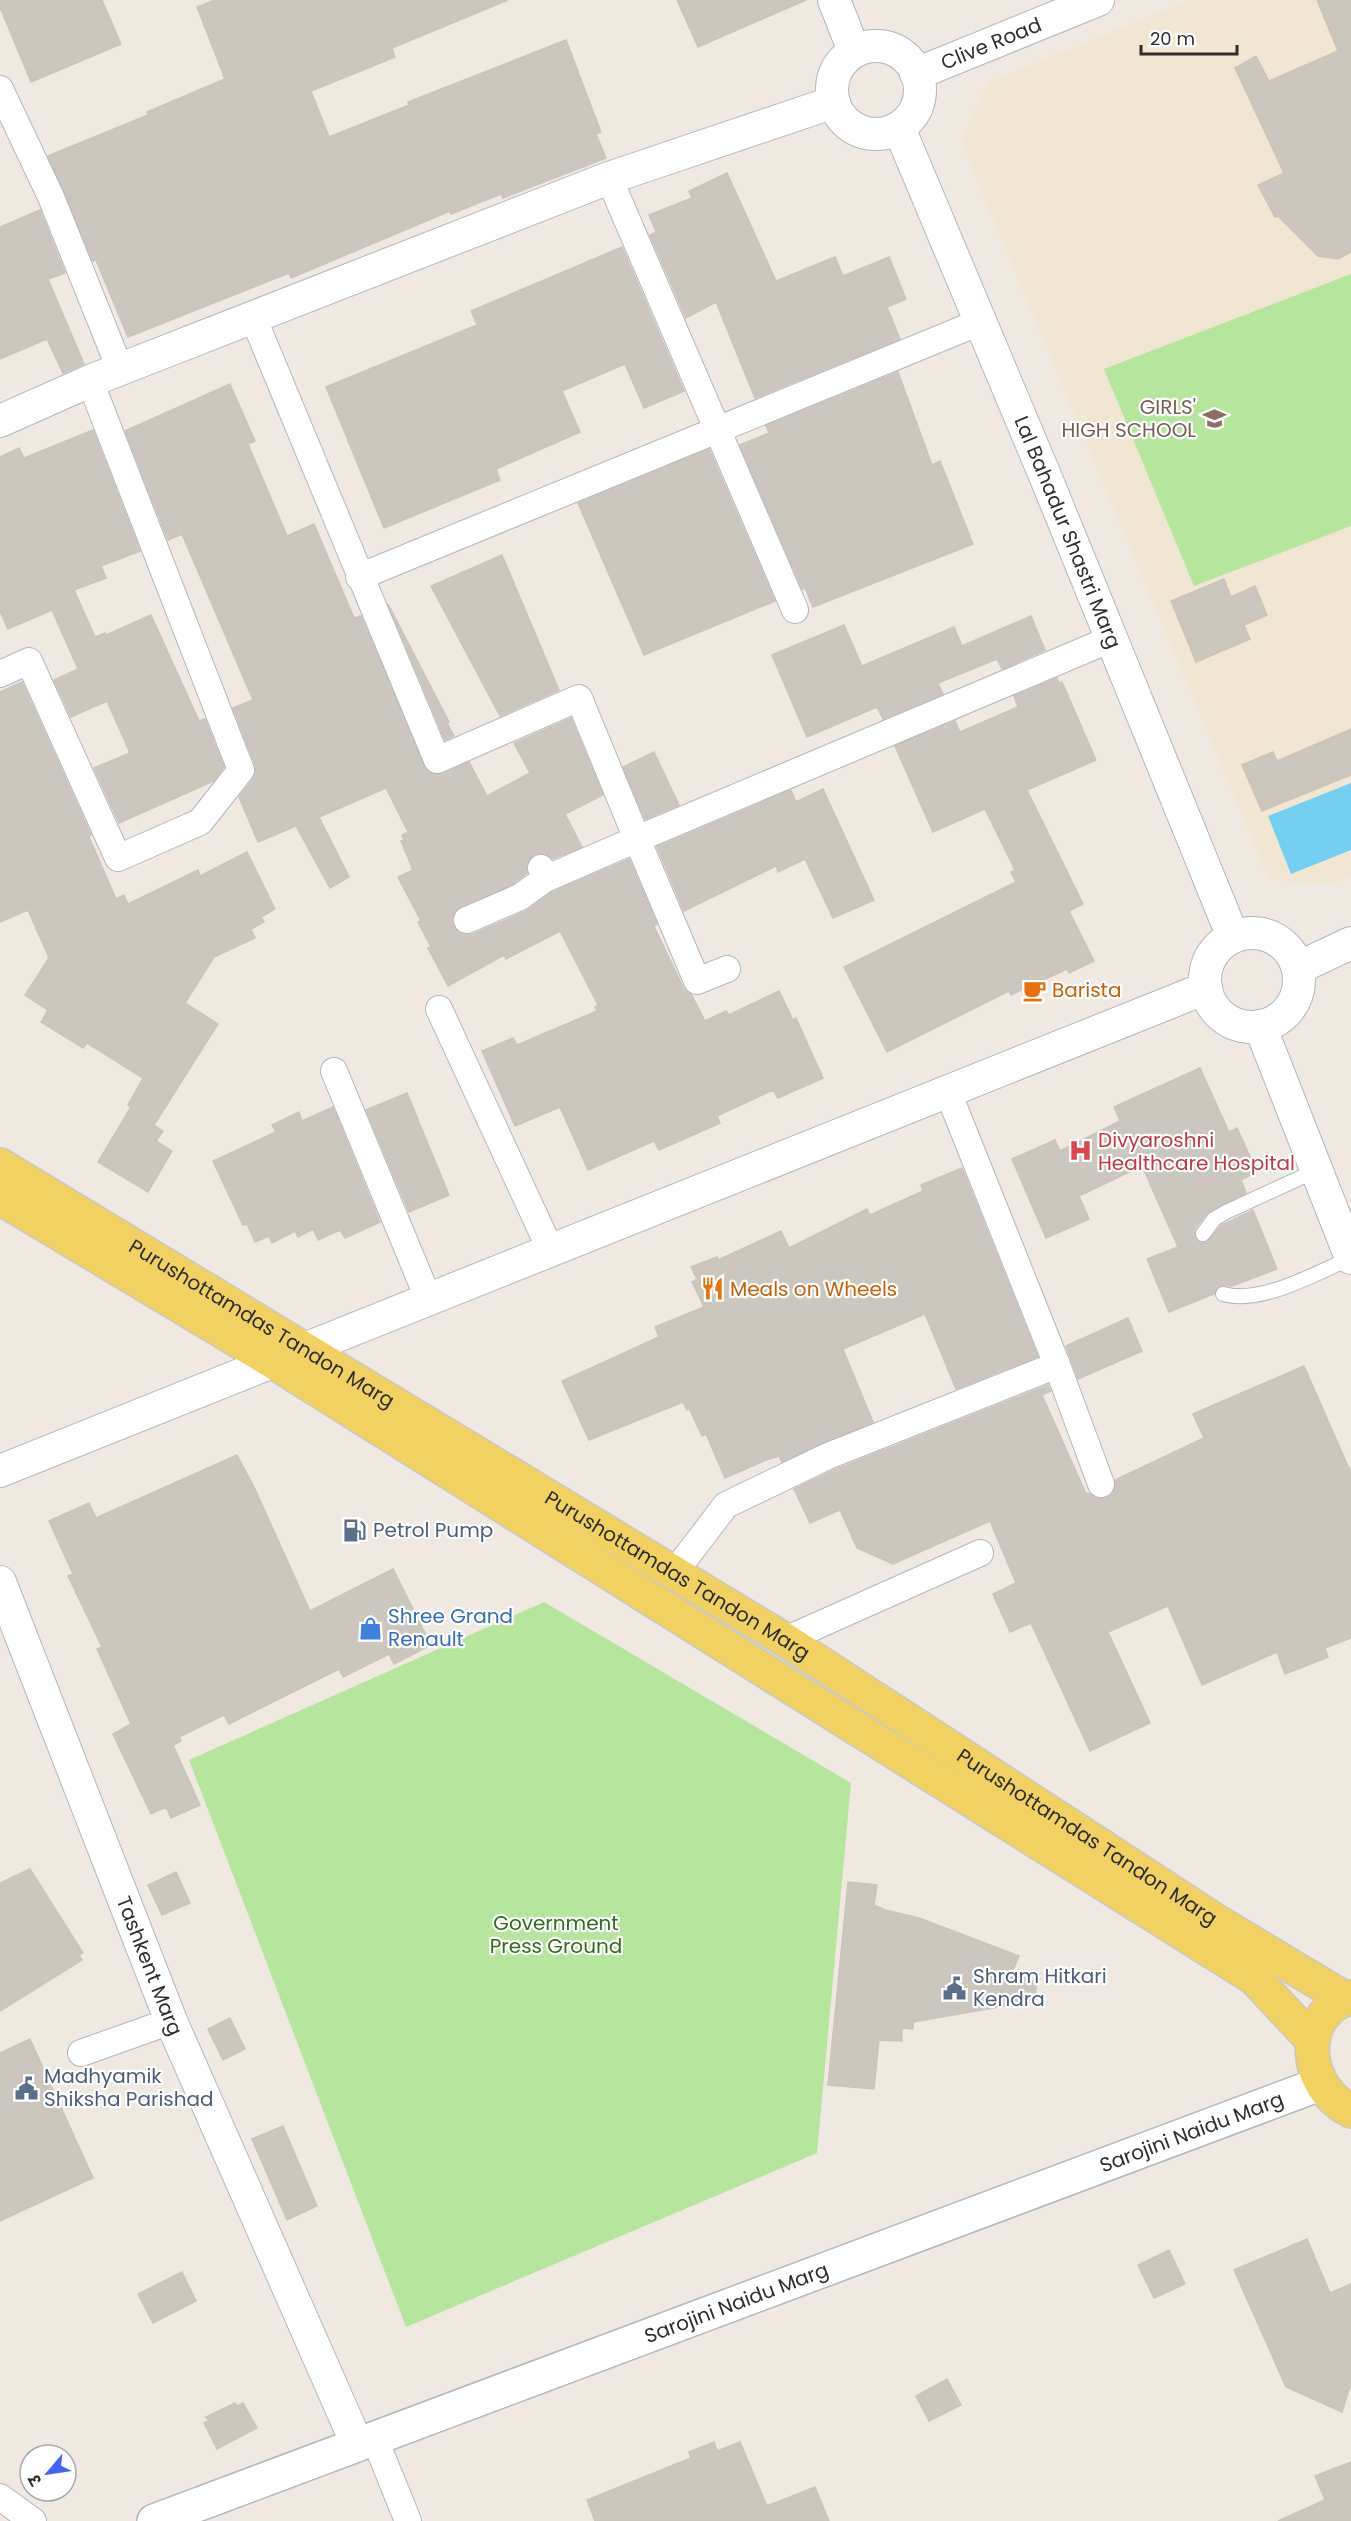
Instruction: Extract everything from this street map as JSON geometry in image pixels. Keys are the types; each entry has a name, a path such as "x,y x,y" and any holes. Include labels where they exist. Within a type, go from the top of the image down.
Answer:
{"main road":[{"name":"Purushottamdas Tandon Marg","path":"0,1165 785,1640 1221,1924 1348,1998"},
{"path":"0,1198 272,1361 1254,1978 1313,2041"},
{"path":"1348,1998 1327,2013 1313,2041 1313,2065 1320,2084 1337,2104 1351,2111"},
{"name":"Sarojini Naidu Marg","path":"154,2521 1320,2084"}],"street":[{"path":"834,0 854,51"},
{"name":"Clive Road","path":"916,74 1098,0"},
{"path":"868,46 890,49 909,61 916,74 919,98 908,120 898,128 883,133 867,133 852,127 840,117 832,88 835,73 854,51 868,46"},
{"path":"0,89 51,197 120,369"},
{"path":"0,421 120,369 609,178 834,102"},
{"name":"Lal Bahadur Shastri Marg","path":"898,128 1233,937"},
{"path":"609,178 795,610"},
{"path":"253,317 436,760 579,698 697,981 727,969"},
{"path":"360,577 980,322"},
{"path":"0,674 30,661 118,858 200,822 241,770 90,381"},
{"path":"467,920 520,897 543,874 637,839 1111,639"},
{"path":"1249,933 1265,935 1279,942 1290,953 1298,968 1299,984 1295,999 1286,1013 1274,1022 1245,1027 1219,1014 1210,1002 1206,988 1206,973 1210,959 1220,945 1233,937 1249,933"},
{"path":"1298,968 1351,944"},
{"path":"0,1471 1206,988"},
{"path":"439,1009 550,1249"},
{"path":"1260,1026 1351,1258"},
{"path":"334,1071 428,1298"},
{"path":"948,1092 1057,1365 1101,1484"},
{"path":"674,1573 726,1505 828,1456 1057,1365"},
{"path":"785,1640 980,1553"},
{"name":"Tashkent Marg","path":"0,1582 171,2021 365,2440"},
{"path":"81,2053 171,2021"},
{"path":"365,2440 408,2521"},
{"path":"0,2497 33,2521"}],"lane":[{"path":"1203,1234 1214,1219 1226,1212 1317,1170"},
{"path":"1223,1294 1243,1297 1265,1293 1351,1258"}],"shaded area":[{"name":"GIRLS' HIGH SCHOOL","path":"1191,0 1351,0 1351,877 1328,885 1269,879 961,142 989,82"}],"green space":[{"path":"1351,274 1351,526 1194,586 1104,369"},
{"name":"Government Press Ground","path":"544,1602 851,1783 817,2153 406,2327 189,1760"}],"water":[{"path":"1351,783 1351,850 1291,874 1268,816"}],"building":[{"path":"0,0 102,0 121,44 31,82 0,7"},
{"path":"215,0 508,0 392,48 395,57 311,91 329,137 409,105 408,102 566,40 601,132 596,134 606,158 503,198 501,194 451,214 450,211 291,278 289,273 128,337 96,260 93,261 48,156 148,115 147,112 225,79 197,7"},
{"path":"677,0 806,0 698,47"},
{"path":"1317,0 1351,0 1351,252 1338,259 1318,256 1278,216 1275,217 1258,185 1284,173 1235,68 1256,56 1269,81 1338,51"},
{"path":"727,173 776,281 835,257 843,276 889,257 906,299 887,307 900,339 755,398 716,302 686,318 650,235 656,232 649,215 692,198 689,191"},
{"path":"40,210 65,273 48,279 84,364 63,373 47,339 0,359 0,227"},
{"path":"622,247 684,391 644,408 625,364 562,391 580,432 496,469 500,480 384,528 326,387 477,325 471,311"},
{"path":"898,372 932,465 940,461 973,544 813,607 805,588 802,589 740,445 769,433 766,426"},
{"path":"230,384 255,441 248,444 287,536 314,524 354,618 361,616 428,772 442,774 469,762 487,796 530,773 514,743 571,718 603,795 565,814 582,847 553,859 544,853 535,854 526,865 527,873 513,884 455,911 452,919 458,932 465,935 473,934 526,911 552,892 629,859 657,924 654,926 683,987 691,994 705,1021 726,1011 729,1015 779,991 793,1020 796,1018 823,1078 778,1098 773,1090 717,1116 720,1123 659,1150 654,1141 588,1170 560,1107 515,1126 482,1051 513,1038 517,1045 597,1011 595,1007 598,1005 560,931 506,959 504,955 448,986 428,948 431,947 418,922 421,921 398,877 413,870 401,841 404,840 402,835 408,832 386,788 319,817 349,877 330,888 296,826 258,842 239,797 253,779 255,765 233,708 253,700 182,534 168,540 125,431"},
{"path":"93,430 140,551 101,566 106,578 74,590 95,637 105,633 106,635 151,615 199,721 205,719 224,767 214,781 119,823 94,768 130,753 107,701 71,717 54,680 78,669 52,610 8,629 0,611 0,457 19,448 24,458"},
{"path":"709,449 775,601 644,655 578,503"},
{"path":"502,555 559,690 500,716 431,586"},
{"path":"1224,579 1231,597 1255,586 1267,615 1244,625 1250,639 1196,662 1171,601"},
{"path":"388,604 449,722 447,723 454,736 445,740"},
{"path":"1031,616 1045,650 1002,669 997,659 938,683 943,694 883,719 877,707 807,737 772,655 844,625 862,666 954,627 962,646"},
{"path":"1057,678 1059,683 1062,682 1096,760 1027,790 1083,904 1069,911 1094,961 1069,973 1067,969 1011,995 1009,991 887,1052 844,967 1016,882 1011,872 1015,870 985,809 933,832 895,746 955,721 960,732 1018,707 1014,696"},
{"path":"22,682 91,835 89,837 116,899 124,895 128,904 198,870 200,876 247,852 275,909 261,917 264,922 251,929 255,938 214,957 185,1003 218,1024 154,1125 163,1131 156,1141 172,1151 148,1192 98,1162 131,1107 128,1105 143,1078 87,1043 83,1048 41,1022 48,1010 25,995 49,958 28,910 0,922 0,692"},
{"path":"1351,729 1351,775 1262,811 1242,765 1273,752 1277,761"},
{"path":"654,752 679,805 645,819 623,767"},
{"path":"823,789 874,900 833,918 805,859 778,872 776,866 684,911 657,847 791,790 796,802"},
{"path":"1200,1068 1229,1132 1237,1128 1257,1172 1241,1180 1246,1193 1207,1213 1195,1229 1195,1237 1201,1243 1207,1242 1220,1226 1253,1210 1277,1269 1232,1286 1220,1285 1214,1294 1169,1312 1147,1259 1178,1247 1142,1166 1079,1196 1089,1219 1046,1238 1012,1159 1055,1140 1060,1151 1120,1121 1114,1107"},
{"path":"407,1093 449,1195 409,1212 366,1110"},
{"path":"333,1107 380,1222 345,1238 340,1230 318,1240 313,1229 298,1237 295,1231 272,1243 269,1236 255,1242 247,1224 243,1225 213,1161 276,1132 272,1125 299,1112 302,1121"},
{"path":"962,1168 1038,1357 956,1389 925,1314 843,1349 873,1422 782,1462 779,1456 725,1478 706,1434 702,1436 689,1408 687,1410 683,1402 589,1440 562,1381 659,1337 655,1327 704,1307 692,1282 697,1279 691,1267 717,1257 718,1260 781,1231 789,1248 867,1209 870,1215 923,1191 921,1185"},
{"path":"1128,1318 1142,1351 1078,1379 1066,1346"},
{"path":"1304,1366 1351,1473 1351,1638 1325,1648 1328,1657 1285,1674 1277,1652 1202,1685 1168,1606 1108,1632 1150,1723 1090,1751 1031,1623 1010,1632 993,1594 1016,1583 990,1521 893,1564 857,1548 840,1510 810,1523 794,1489 834,1470 1048,1385 1051,1391 1042,1395 1086,1494 1089,1493 1098,1499 1106,1498 1113,1493 1115,1480 1204,1438 1193,1414"},
{"path":"237,1455 254,1487 310,1611 393,1569 431,1645 394,1664 389,1654 343,1677 339,1669 229,1724 224,1715 179,1737 181,1741 173,1745 200,1805 171,1818 166,1807 151,1814 113,1734 131,1724 97,1649 102,1647 68,1576 73,1574 49,1521 89,1503 96,1518"},
{"path":"30,1869 83,1953 79,1955 82,1960 0,2011 0,1883"},
{"path":"176,1872 190,1903 162,1915 148,1885"},
{"path":"848,1882 877,1885 874,1905 885,1910 919,1918 1019,1956 1012,1973 1037,1982 1034,2001 913,2022 913,2029 902,2028 902,2041 879,2040 874,2089 828,2085"},
{"path":"230,2018 245,2049 223,2060 208,2029"},
{"name":"Madhyamik Shiksha Parishad","path":"30,2039 93,2178 0,2221 0,2053"},
{"path":"283,2126 317,2206 287,2220 252,2139"},
{"path":"1307,2239 1330,2293 1351,2284 1351,2383 1342,2412 1286,2387 1234,2270"},
{"path":"1169,2250 1185,2284 1154,2298 1138,2265"},
{"path":"182,2272 196,2301 153,2323 138,2294"},
{"path":"947,2379 961,2405 929,2421 916,2396"},
{"path":"235,2403 237,2406 243,2403 257,2428 217,2449 204,2423 209,2421 206,2417"},
{"path":"714,2442 717,2451 740,2442 767,2506 815,2487 829,2521 595,2521 587,2500 691,2458 689,2452"},
{"path":"1351,2462 1351,2521 1278,2521 1325,2500 1315,2476"}],"place":[{"name":"GIRLS' HIGH SCHOOL","path":"1214,419"},
{"name":"Barista","path":"1034,990"},
{"name":"Divyaroshni Healthcare Hospital","path":"1080,1151"},
{"name":"Meals on Wheels","path":"712,1289"},
{"name":"Petrol Pump","path":"355,1530"},
{"name":"Shree Grand Renault","path":"370,1628"},
{"name":"Shram Hitkari Kendra","path":"955,1988"},
{"name":"Madhyamik Shiksha Parishad","path":"26,2088"}]}
